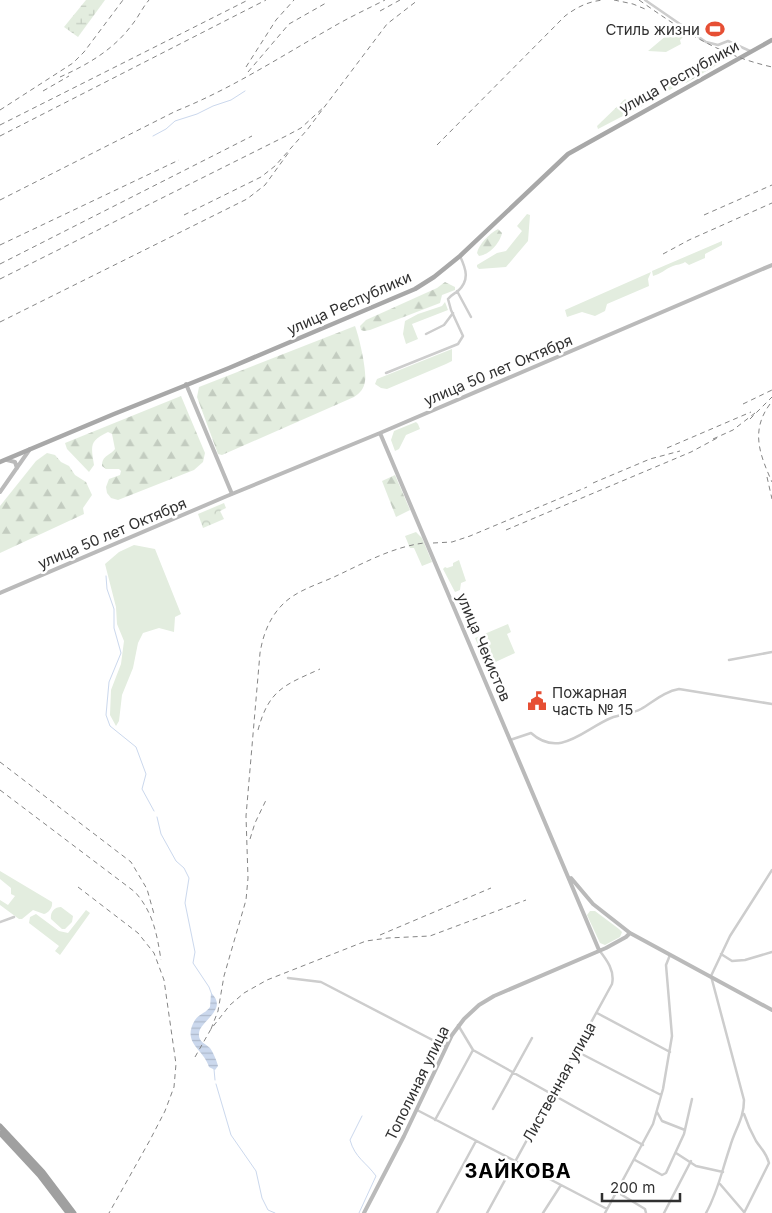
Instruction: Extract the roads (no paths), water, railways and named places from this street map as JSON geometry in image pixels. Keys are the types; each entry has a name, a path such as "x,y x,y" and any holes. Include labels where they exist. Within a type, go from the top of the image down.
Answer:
{"highway":[{"path":"0,1126 43,1172 74,1213"},
{"path":"0,1133 39,1175 68,1213"}],"main road":[{"name":"улица Республики","path":"2,461 401,296 424,284 460,256 568,154 772,40"},
{"name":"улица 50 лет Октября","path":"0,593 380,433 772,264"},
{"path":"186,384 232,494"},
{"name":"улица Чекистов","path":"380,433 566,870"},
{"path":"0,492 30,449"},
{"path":"2,461 15,462 16,470"},
{"path":"566,870 587,907 599,950"},
{"path":"566,870 587,907 630,933 772,1010"},
{"name":"Тополиная улица","path":"364,1213 458,1025 479,1005 494,996 599,950 626,937 630,933"}],"street":[{"path":"645,0 706,42 718,45 728,41 751,52"},
{"path":"386,373 458,344 463,336 448,299 466,281 460,256"},
{"path":"457,291 471,317"},
{"path":"426,334 444,326 453,313"},
{"path":"729,660 772,652"},
{"path":"510,740 531,733 551,744 571,741 611,719 639,710 671,691 679,689 772,704"},
{"path":"720,1184 744,1213 769,1163 766,1152 758,1144 744,1114 744,1100 711,976 742,916 772,870"},
{"path":"0,922 14,917"},
{"name":"Лиственная улица","path":"487,1213 612,984 614,977 599,950"},
{"path":"721,954 732,961 745,960 772,952"},
{"path":"605,1213 635,1160 657,1112 672,1036 666,965 670,955"},
{"path":"288,978 321,982 446,1047"},
{"path":"597,1013 670,1052"},
{"path":"458,1025 473,1050 643,1144"},
{"path":"493,1109 532,1038"},
{"path":"435,1120 473,1050"},
{"path":"576,1051 661,1095"},
{"path":"635,1160 662,1175 666,1173 685,1130 692,1099"},
{"path":"416,1110 607,1209"},
{"path":"657,1112 662,1121 685,1130"},
{"path":"706,1213 720,1184 730,1146 744,1114"},
{"path":"437,1213 476,1141"},
{"path":"676,1153 696,1166 723,1172"},
{"path":"664,1213 691,1161"},
{"path":"543,1213 561,1185"},
{"path":"617,1192 648,1212"}],"water":[{"path":"211,993 216,999 217,1004 215,1010 201,1028 199,1036 214,1054 218,1066 215,1070 209,1067 192,1040 191,1035 191,1028 195,1020 210,1007"}],"waterway":[{"path":"153,136 166,129 175,121 231,100 245,91"},
{"path":"106,576 107,589 114,609 114,628 121,653 109,682 106,715 110,726 136,747 146,774 142,789 154,811"},
{"path":"157,817 161,834 176,861 184,868 189,878 185,903 195,952 193,963 209,987 212,995"},
{"path":"214,1069 215,1080"},
{"path":"216,1084 231,1135 256,1171 262,1198 268,1210 275,1213"},
{"path":"359,1213 376,1176 358,1156 350,1140 362,1116"}],"railway":[{"path":"0,110 73,63 84,52 123,0"},
{"path":"60,77 90,62 108,50 124,35 149,0"},
{"path":"0,125 248,0"},
{"path":"0,136 266,0"},
{"path":"246,67 276,20 294,0"},
{"path":"0,200 176,111 236,83 337,24 385,0"},
{"path":"380,11 400,0"},
{"path":"184,215 261,177 275,166 307,130 387,24 418,0"},
{"path":"437,145 565,16 583,5 604,0"},
{"path":"614,0 645,9"},
{"path":"639,0 702,41 735,56 772,67"},
{"path":"248,72 289,24 326,3"},
{"path":"43,91 69,76"},
{"path":"0,279 286,136 301,128 325,106"},
{"path":"0,264 252,136"},
{"path":"0,322 247,199 265,185 289,152"},
{"path":"0,245 179,160"},
{"path":"704,215 772,185"},
{"path":"663,254 689,240 772,203"},
{"path":"743,404 772,390"},
{"path":"750,419 772,397"},
{"path":"770,404 760,424 759,443 772,482"},
{"path":"667,448 751,412"},
{"path":"713,439 733,430 755,413"},
{"path":"506,530 691,452 719,437"},
{"path":"593,483 650,459 680,451"},
{"path":"767,477 772,499"},
{"path":"433,543 452,542 470,536 587,487"},
{"path":"211,1029 218,1011 224,976 246,900 248,878 246,816 260,653 267,627 283,604 300,592 389,552 424,543"},
{"path":"258,730 267,705 280,690 320,669"},
{"path":"0,762 131,862 147,889 154,914"},
{"path":"0,790 135,892 150,915 156,932 161,960"},
{"path":"250,839 255,823 267,798"},
{"path":"78,887 138,933 154,953 164,980 176,1064 174,1087 165,1111 109,1213"},
{"path":"380,935 491,888"},
{"path":"195,1057 211,1029 230,1005 244,993 267,980 366,941 430,936 526,900"}],"place":[{"name":"Стиль жизни","path":"715,29"},
{"name":"Пожарная часть № 15","path":"537,701"}],"district":[{"name":"ЗАЙКОВА","path":"518,1171"}]}
